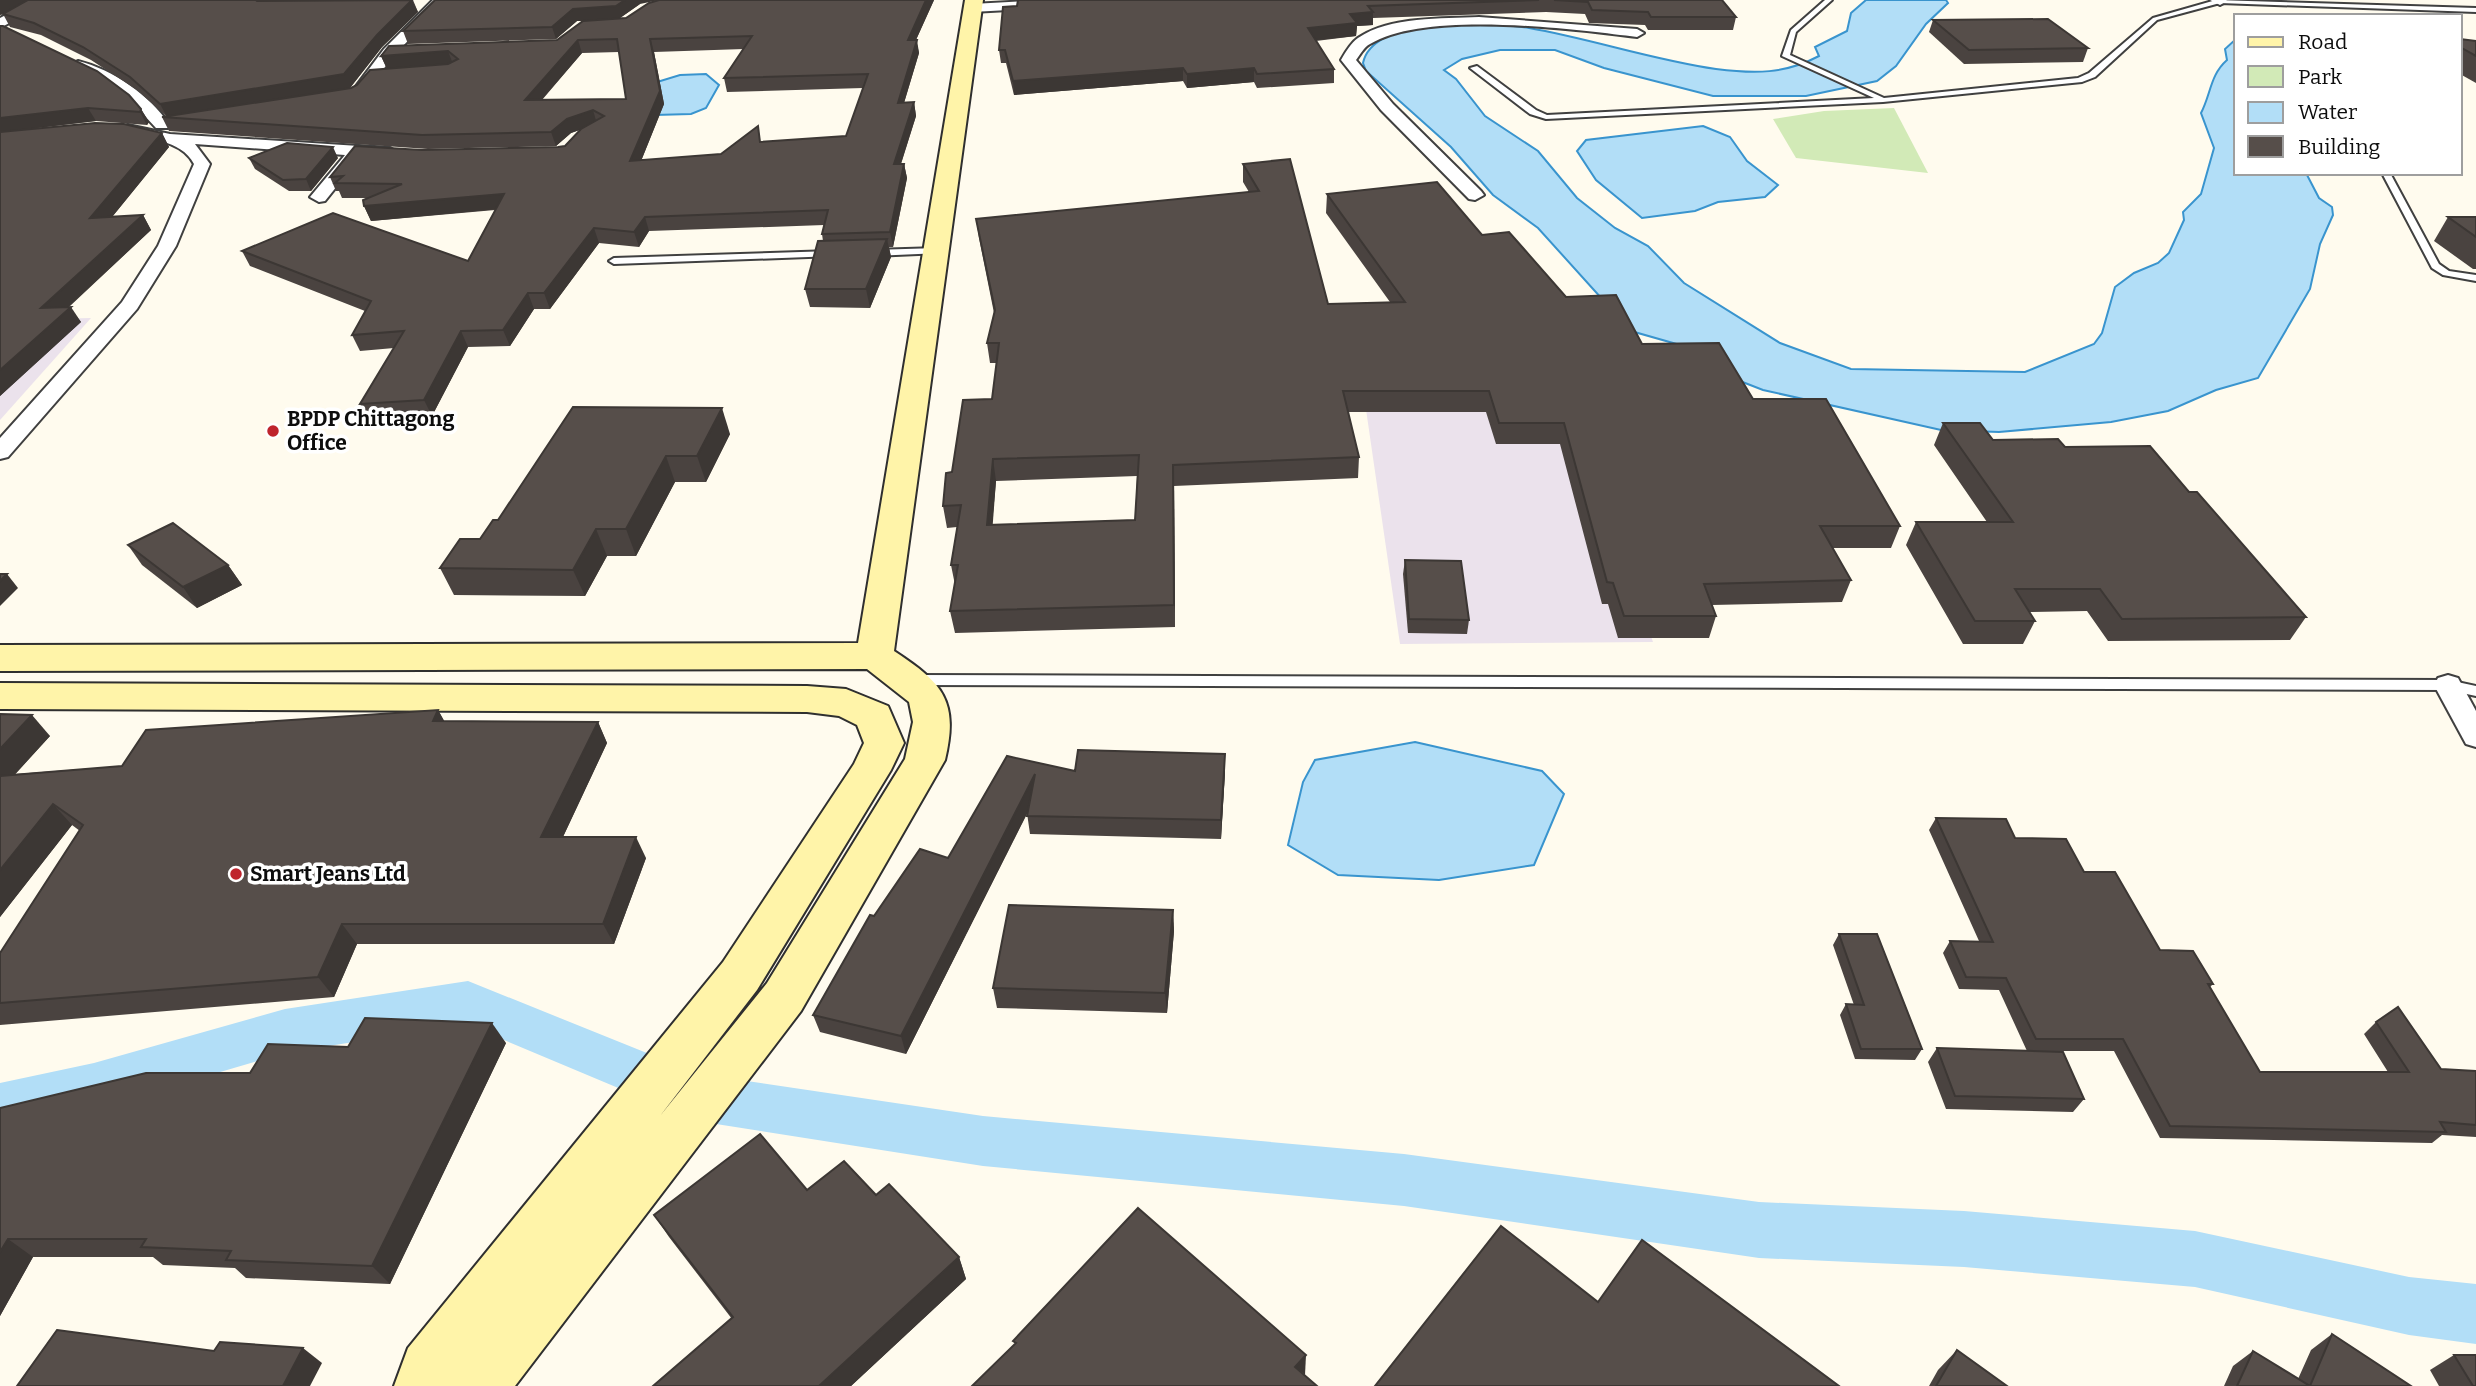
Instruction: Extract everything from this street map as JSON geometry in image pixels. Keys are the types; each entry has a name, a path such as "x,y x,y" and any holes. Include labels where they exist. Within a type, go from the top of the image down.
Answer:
{"street":[{"path":"4,29 45,0"},
{"path":"874,656 938,251 973,4 1126,0"},
{"path":"336,98 356,94 431,4"},
{"path":"1475,195 1387,107 1348,60 1354,46 1374,34 1454,15 1637,33"},
{"path":"389,52 415,51"},
{"path":"0,452 130,305 167,246 202,164 200,159 167,132 147,104 124,88 62,57"},
{"path":"370,77 397,75"},
{"path":"167,132 188,121"},
{"path":"116,129 404,155"},
{"path":"319,197 356,151"},
{"path":"0,658 874,656 910,680 932,703 934,730 925,760 784,997 642,1138 429,1369 423,1386"},
{"path":"2448,685 2476,737"},
{"path":"0,696 793,699 846,703 874,716 884,743 871,770 740,976 642,1138 479,1386"}],"lane":[{"path":"1829,0 1793,31 1786,56 1883,100"},
{"path":"1474,68 1533,112 1546,117 1883,100 2079,80 2092,75 2155,19 2219,0 2476,10"},
{"path":"2427,0 2439,9"},
{"path":"2387,175 2435,266 2446,273 2476,278"},
{"path":"857,253 938,251"},
{"path":"614,261 844,254"},
{"path":"910,680 2448,685 2476,691"}],"shaded area":[{"path":"91,318 0,420 0,320"},
{"path":"1556,360 1653,642 1400,644 1359,361"}],"green space":[{"path":"1894,108 1928,173 1796,158 1773,119 1824,111"}],"water":[{"path":"1866,0 1946,0 1948,3 1926,24 1896,66 1877,81 1806,96 1713,96 1604,68 1555,50 1500,50 1462,59 1444,70 1456,79 1485,116 1538,151 1577,198 1615,228 1648,246 1684,283 1780,343 1851,369 2025,372 2094,344 2102,333 2115,287 2134,273 2158,263 2169,253 2184,220 2183,212 2201,194 2214,148 2201,113 2214,78 2227,60 2225,49 2234,41 2234,175 2307,175 2319,198 2332,207 2333,215 2320,244 2310,289 2258,378 2216,390 2168,411 2111,422 1999,432 1941,430 1763,390 1740,381 1680,345 1631,331 1538,228 1493,195 1451,147 1366,71 1363,63 1371,47 1388,36 1410,29 1436,25 1489,24 1529,28 1692,65 1730,71 1769,71 1794,66 1819,56 1815,47 1847,31 1851,13"},
{"path":"706,74 719,85 706,108 691,114 655,115 657,82 680,75"},
{"path":"1703,126 1730,137 1747,161 1778,185 1765,197 1718,202 1695,211 1642,218 1596,180 1577,151 1586,140"},
{"path":"1415,742 1542,771 1564,794 1534,865 1439,880 1338,875 1288,845 1303,782 1315,760"}],"building":[{"path":"28,0 412,0 344,74 160,104 130,77 83,47 34,23 3,14"},
{"path":"435,0 625,0 616,6 573,9 552,27 403,31"},
{"path":"659,0 926,0 908,40 917,40 898,103 914,102 894,164 904,164 890,232 822,234 828,210 645,217 634,232 594,228 544,293 528,293 503,330 461,331 424,400 360,404 404,331 352,335 371,301 242,251 333,213 468,261 504,194 364,206 363,200 402,184 335,183 343,176 330,177 355,146 422,150 558,147 565,146 581,129 604,116 593,110 567,119 551,132 422,135 162,117 351,88 370,70 448,64 458,59 448,51 381,56 389,46 557,40 583,21 626,18 649,3","holes":["752,36 724,78 868,74 846,136 760,142 758,126 721,154 630,161 660,91 650,39","617,39 626,99 525,100 578,40"]},
{"path":"1018,0 1539,0 1368,6 1373,12 1350,14 1357,23 1308,28 1334,69 1257,74 1254,68 1187,74 1183,68 1013,81 1005,50 999,50 1003,7 1017,6"},
{"path":"1554,0 1722,0 1736,17 1651,17 1648,12 1592,10 1588,2"},
{"path":"2048,19 2088,48 1969,50 1933,20"},
{"path":"0,26 97,71 129,95 141,109 140,112 88,108 0,118"},
{"path":"2462,39 2476,41 2476,56 2462,48"},
{"path":"95,123 124,124 162,133 90,218 143,215 41,308 71,307 0,370 0,132"},
{"path":"287,143 333,147 306,179 283,180 249,158"},
{"path":"1290,159 1328,304 1405,302 1327,194 1437,182 1482,235 1509,232 1566,297 1616,295 1642,344 1719,343 1753,399 1826,399 1900,526 1820,526 1851,580 1704,584 1716,616 1624,616 1613,583 1607,582 1564,423 1499,423 1489,391 1343,391 1359,457 1173,465 1174,605 950,611 958,565 951,565 961,505 943,506 946,473 952,472 963,400 992,399 999,343 987,343 995,310 976,219 1259,191 1243,164","holes":["1139,455 1135,520 987,525 993,459"]},
{"path":"2448,217 2476,217 2476,237"},
{"path":"887,239 866,289 805,289 818,241"},
{"path":"573,407 722,408 697,456 666,456 626,529 596,529 573,570 440,568 460,539 480,539 493,520 498,520"},
{"path":"1943,423 1980,423 1993,440 2058,439 2065,447 2150,446 2189,492 2197,492 2306,617 2122,619 2100,589 2015,589 2035,621 1975,621 1916,522 2013,522"},
{"path":"173,523 228,565 183,587 128,545"},
{"path":"1405,560 1461,561 1469,620 1409,619"},
{"path":"438,710 433,721 598,722 541,837 636,837 603,924 342,924 318,977 0,1003 0,953 83,825 53,804 0,870 0,776 122,766 146,730"},
{"path":"0,714 32,715 0,749"},
{"path":"1078,750 1225,754 1221,820 1027,816 1035,774 901,1036 813,1015 870,915 874,916 920,849 948,858 1007,756 1075,771"},
{"path":"1936,818 2006,819 2015,838 2066,839 2084,872 2115,872 2160,950 2193,951 2213,984 2208,984 2260,1072 2409,1072 2376,1022 2398,1007 2441,1069 2476,1071 2476,1125 2440,1122 2446,1132 2170,1126 2123,1039 2036,1039 2006,978 1966,977 1950,941 1993,942"},
{"path":"1009,905 1173,910 1165,993 993,988"},
{"path":"1839,934 1877,934 1922,1049 1861,1049 1846,1004 1864,1005"},
{"path":"365,1018 492,1023 372,1266 226,1260 231,1251 141,1247 146,1239 8,1239 0,1252 0,1108 146,1073 250,1073 268,1044 348,1047"},
{"path":"1937,1048 2063,1052 2084,1099 1955,1096"},
{"path":"760,1134 807,1190 844,1161 876,1195 889,1184 959,1257 819,1386 653,1386 733,1317 654,1215"},
{"path":"1138,1208 1306,1355 1295,1367 1317,1386 972,1386 1016,1343 1013,1341"},
{"path":"1501,1226 1598,1302 1642,1240 1839,1386 1375,1386"},
{"path":"57,1330 214,1351 220,1342 303,1348 283,1386 17,1386"},
{"path":"2332,1334 2411,1386 2310,1386"},
{"path":"1957,1350 2007,1386 1936,1386"},
{"path":"2253,1351 2310,1386 2237,1386"},
{"path":"2454,1355 2476,1355 2476,1386 2473,1386"}],"waterway":[{"path":"0,1107 94,1086 285,1031 468,1002 697,1097 983,1141 1404,1180 1759,1230 1964,1239 2195,1259 2409,1306 2476,1314"}],"place":[{"name":"BPDP Chittagong Office","path":"273,431"},
{"name":"Smart Jeans Ltd","path":"236,874"}]}
